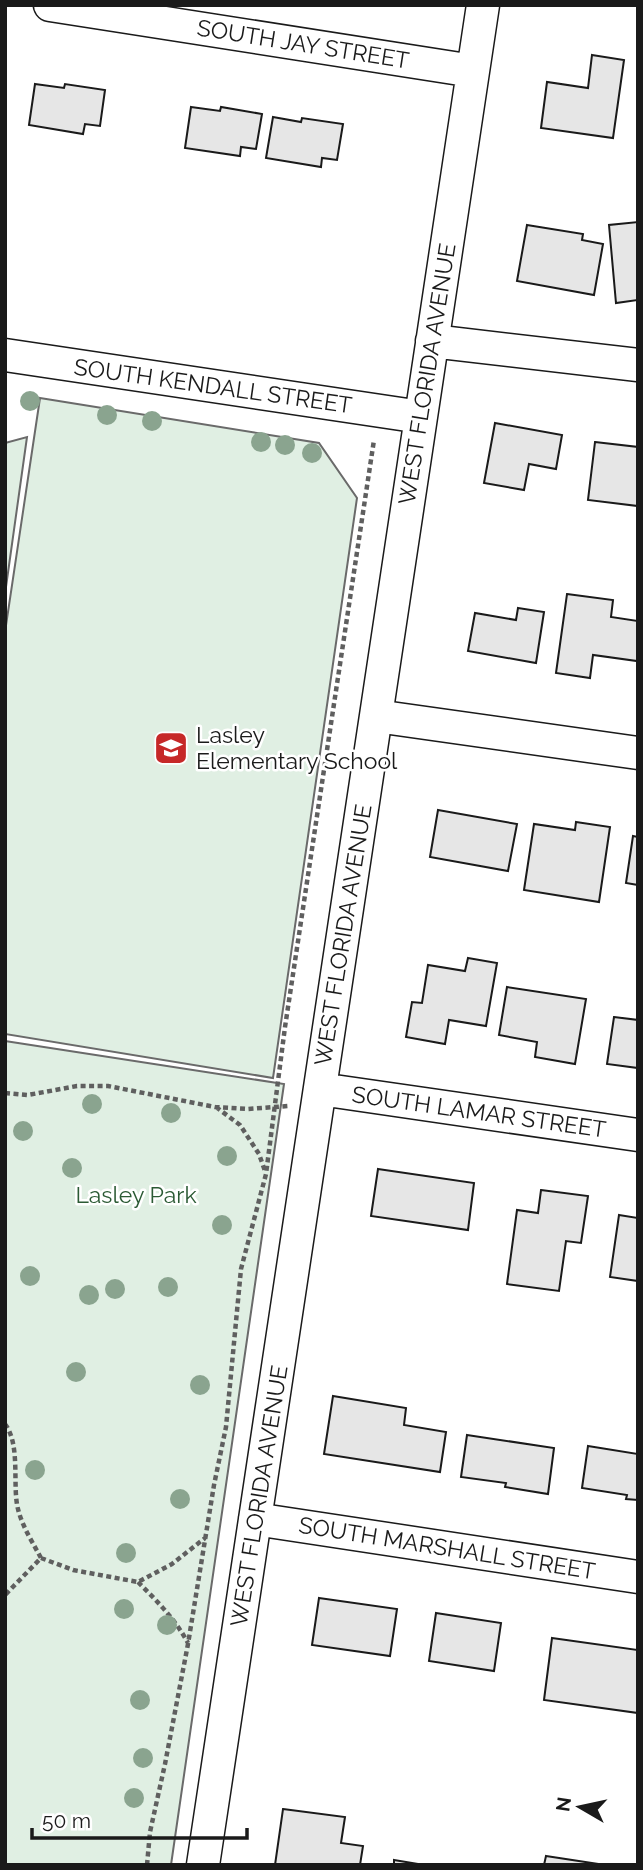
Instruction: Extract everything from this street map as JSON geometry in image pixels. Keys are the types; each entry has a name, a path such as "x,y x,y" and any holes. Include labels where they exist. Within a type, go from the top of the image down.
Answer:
{"street":[{"name":"SOUTH JAY STREET","path":"50,5 473,71"},
{"name":"WEST FLORIDA AVENUE","path":"203,1865 483,5"},
{"path":"432,341 638,365"},
{"name":"SOUTH KENDALL STREET","path":"5,355 421,417"},
{"path":"376,716 638,753"},
{"name":"SOUTH LAMAR STREET","path":"320,1089 638,1135"},
{"name":"SOUTH MARSHALL STREET","path":"256,1519 638,1577"}],"path":[{"path":"147,1865 150,1832 188,1644 226,1427 241,1269 266,1174 287,1014 379,411"},
{"path":"5,1093 28,1095 77,1086 107,1086 215,1107 248,1109 276,1105"},
{"path":"215,1107 240,1125 259,1154 266,1174"},
{"path":"5,1424 9,1429 16,1465 17,1508 41,1558 73,1570 138,1582 163,1606 188,1644"},
{"path":"138,1582 172,1564 205,1538"},
{"path":"5,1595 41,1558"}],"green space":[{"name":"Lasley Elementary School","path":"40,398 319,443 357,498 273,1078 5,1034 5,632"},
{"path":"27,437 5,594 5,443"},
{"name":"Lasley Park","path":"5,1041 284,1084 171,1865 5,1865"}],"building":[{"path":"592,55 624,60 613,138 541,128 547,82 588,88"},
{"path":"35,84 64,88 65,84 105,90 100,126 85,124 83,134 29,125"},
{"path":"191,107 220,111 221,107 262,114 256,149 241,147 240,156 185,148"},
{"path":"273,117 301,122 302,118 343,124 337,160 322,158 321,167 266,158"},
{"path":"638,222 638,300 616,303 609,225"},
{"path":"527,225 583,234 582,240 603,244 594,295 517,281"},
{"path":"495,423 562,435 556,469 529,464 524,490 484,483"},
{"path":"595,442 638,447 638,506 588,500"},
{"path":"567,594 613,600 611,617 638,621 637,661 593,655 590,678 556,673"},
{"path":"518,608 544,612 536,663 468,651 475,613 516,620"},
{"path":"438,810 517,824 508,871 430,857"},
{"path":"576,822 610,827 599,902 524,890 534,824 575,830"},
{"path":"633,836 638,837 638,885 626,883"},
{"path":"468,958 497,963 486,1026 449,1020 445,1044 406,1037 412,1002 422,1003 428,965 465,971"},
{"path":"507,987 586,999 575,1064 535,1057 537,1042 499,1035"},
{"path":"614,1017 638,1020 638,1068 607,1064"},
{"path":"378,1169 474,1183 468,1230 371,1216"},
{"path":"541,1190 588,1196 581,1243 566,1241 559,1291 507,1284 517,1210 538,1213"},
{"path":"619,1215 638,1218 638,1281 610,1277"},
{"path":"333,1396 406,1408 404,1425 446,1432 440,1472 324,1454"},
{"path":"467,1435 554,1448 548,1494 505,1487 506,1483 461,1477"},
{"path":"588,1446 638,1454 638,1500 626,1499 627,1495 582,1488"},
{"path":"319,1598 397,1609 390,1656 312,1645"},
{"path":"436,1613 501,1623 494,1671 429,1661"},
{"path":"552,1638 638,1650 638,1713 544,1700"},
{"path":"283,1809 345,1817 341,1843 363,1846 360,1865 275,1865"},
{"path":"546,1856 605,1865 544,1865"},
{"path":"394,1860 424,1865 394,1865"}],"place":[{"name":"Lasley Elementary School","path":"171,748"}]}
